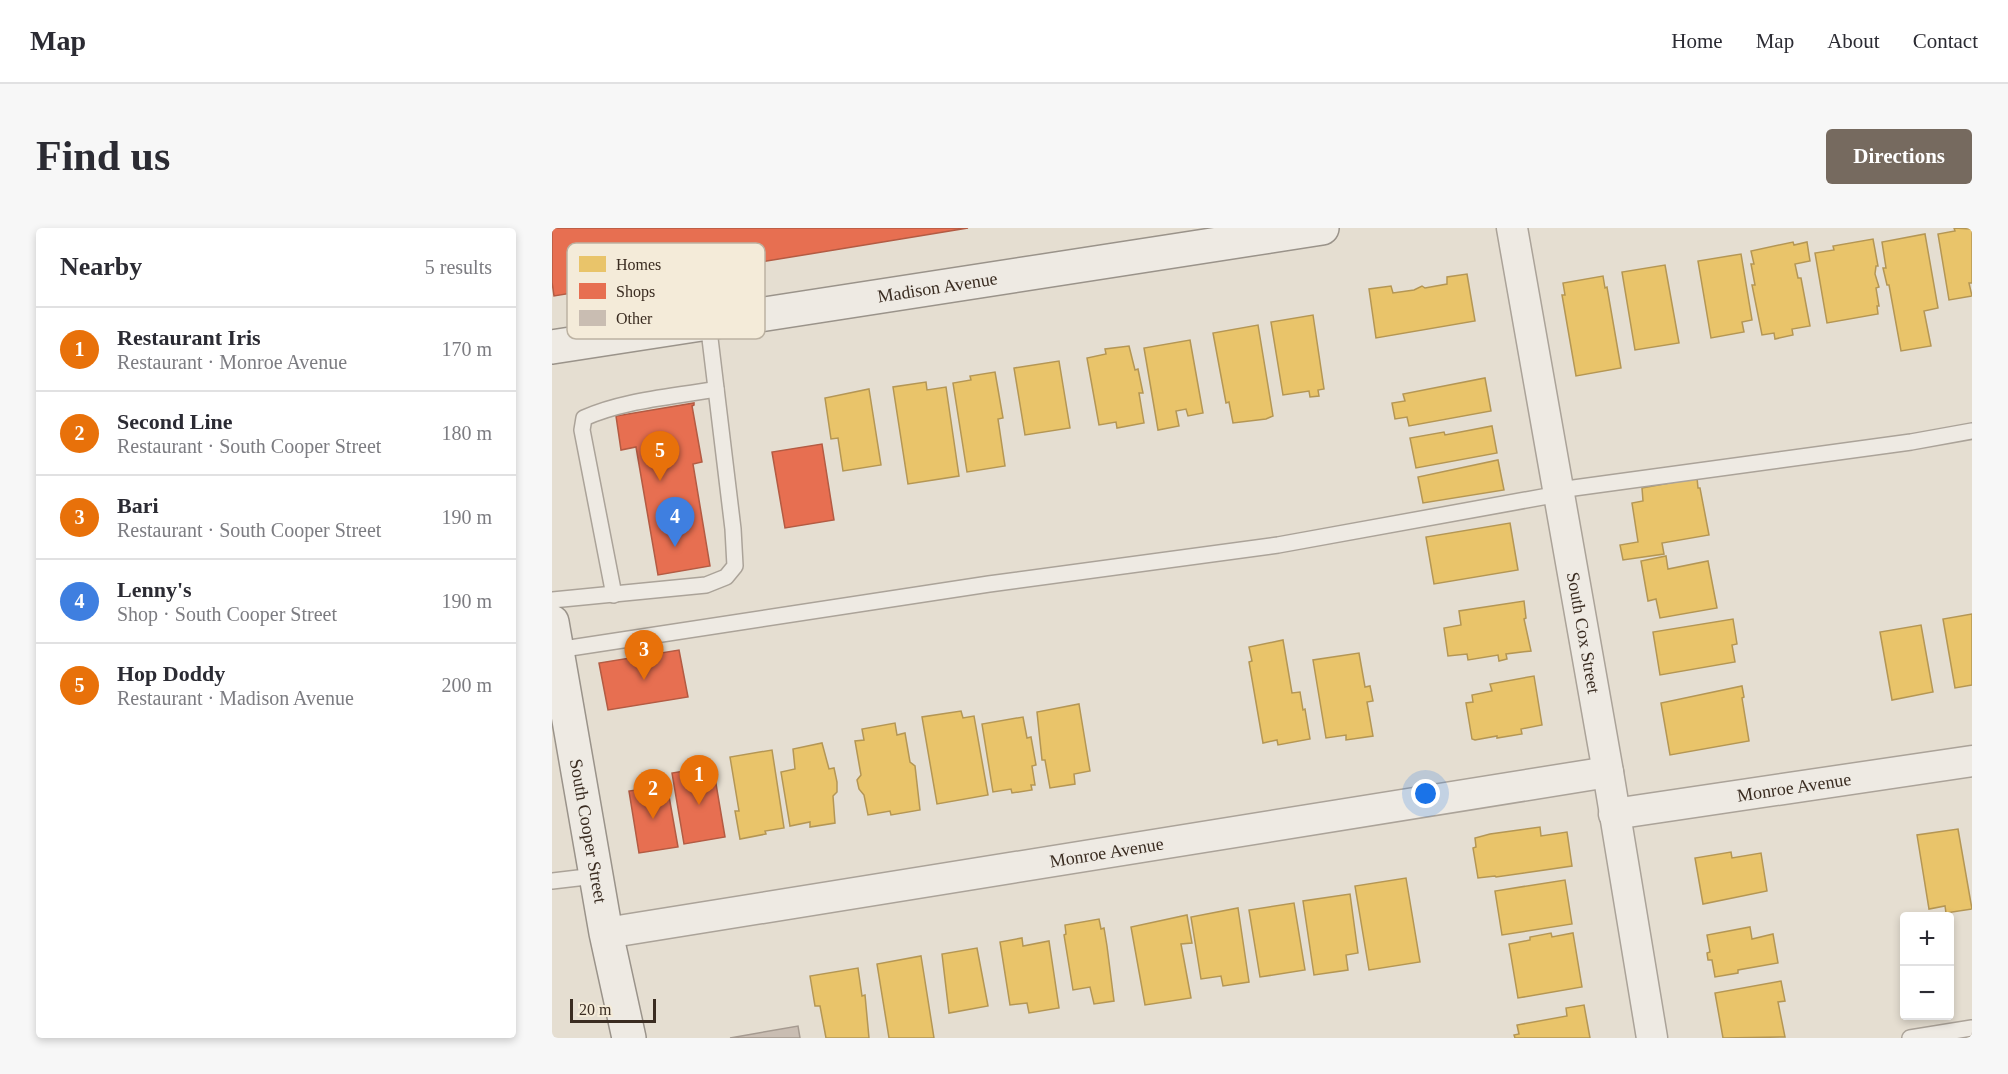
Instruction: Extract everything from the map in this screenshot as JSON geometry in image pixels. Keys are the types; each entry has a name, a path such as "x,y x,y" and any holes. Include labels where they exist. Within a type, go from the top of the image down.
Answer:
{"street":[{"name":"Madison Avenue","path":"765,313 1322,228"},
{"name":"South Cox Street","path":"1512,228 1608,772 1652,1038"},
{"name":"Madison Avenue","path":"552,347 602,339"},
{"name":"South Cooper Street","path":"554,636 595,876 629,1038"},
{"name":"Monroe Avenue","path":"1614,814 1972,761"},
{"name":"Monroe Avenue","path":"606,933 1608,772"},
{"path":"624,1038 629,1038"}],"lane":[{"path":"552,600 705,585 726,577 735,566 733,529 710,339"},
{"path":"614,595 582,430 584,418 619,407 716,389"},
{"path":"554,636 989,584 1278,545 1559,492 1911,442 1972,431"},
{"path":"552,881 595,876"},
{"path":"1910,1038 1972,1029"}],"building: Homes":[{"path":"1954,228 1972,229 1972,283 1969,283 1972,296 1949,300 1938,234 1955,231"},
{"path":"1925,234 1938,308 1924,311 1931,346 1901,351 1889,285 1887,285 1883,268 1886,268 1882,242"},
{"path":"1873,239 1878,266 1876,266 1875,274 1879,287 1876,288 1878,314 1827,323 1815,253 1834,250 1833,246"},
{"path":"1793,242 1794,245 1807,242 1810,261 1795,264 1798,278 1801,278 1810,326 1792,329 1793,335 1775,339 1774,333 1762,335 1752,285 1755,285 1751,251"},
{"path":"1741,254 1752,320 1742,322 1744,332 1711,338 1698,261"},
{"path":"1665,265 1679,343 1635,350 1622,272"},
{"path":"1467,274 1475,321 1376,338 1369,289 1391,286 1393,293 1414,290 1422,286 1425,288 1447,284 1447,277"},
{"path":"1603,276 1605,288 1607,287 1621,368 1576,376 1562,295 1565,295 1563,283"},
{"path":"1313,315 1324,389 1318,390 1319,396 1310,397 1309,391 1283,395 1271,322"},
{"path":"1258,325 1273,416 1233,423 1229,402 1226,403 1213,333"},
{"path":"1190,340 1203,413 1188,416 1186,409 1176,411 1179,426 1158,430 1144,348"},
{"path":"1129,346 1135,370 1138,369 1143,393 1139,393 1144,423 1117,428 1116,422 1099,425 1087,358 1106,354 1105,349"},
{"path":"1059,361 1070,428 1025,435 1014,368"},
{"path":"995,372 1003,418 998,419 1005,466 967,472 953,383 971,380 970,376"},
{"path":"1485,378 1491,411 1409,426 1407,417 1395,419 1392,403 1405,401 1403,394"},
{"path":"926,382 927,390 946,387 959,476 908,484 893,387"},
{"path":"869,389 881,465 843,471 838,438 831,439 825,398"},
{"path":"1492,426 1497,453 1416,468 1410,438 1444,432 1445,435"},
{"path":"1498,460 1504,490 1423,503 1418,477"},
{"path":"1697,478 1709,535 1662,543 1664,554 1623,560 1620,545 1638,542 1632,503 1643,501 1642,488"},
{"path":"1510,523 1518,570 1434,584 1426,537"},
{"path":"1666,556 1668,569 1708,561 1717,608 1660,618 1656,599 1648,601 1641,561"},
{"path":"1524,601 1526,618 1524,619 1531,651 1506,654 1507,659 1499,661 1498,655 1468,660 1467,654 1448,656 1444,628 1461,625 1459,611"},
{"path":"1972,614 1972,685 1955,688 1943,619"},
{"path":"1733,619 1737,644 1732,645 1735,662 1660,675 1653,632"},
{"path":"1921,625 1933,692 1892,700 1880,632"},
{"path":"1283,640 1292,693 1300,692 1310,739 1278,745 1277,740 1263,743 1249,662 1252,661 1249,647"},
{"path":"1359,653 1365,687 1370,686 1373,701 1367,702 1373,736 1346,740 1346,735 1326,738 1313,660"},
{"path":"1534,676 1542,725 1521,729 1522,734 1472,739 1466,703 1473,702 1472,695 1492,691 1490,684"},
{"path":"1742,686 1749,741 1670,755 1661,703"},
{"path":"1079,704 1090,771 1074,774 1075,784 1050,788 1045,760 1042,760 1037,712"},
{"path":"961,711 963,718 974,716 988,795 937,804 922,717"},
{"path":"1023,717 1027,738 1031,737 1036,765 1032,766 1035,785 1031,785 1032,790 1012,793 1011,789 993,792 982,724"},
{"path":"895,723 897,735 905,733 910,762 915,766 920,810 891,815 890,811 868,815 864,795 859,789 857,780 861,775 855,741 864,740 862,729"},
{"path":"822,743 829,769 834,768 837,782 837,792 833,796 835,823 810,827 810,822 790,826 781,772 795,769 793,749"},
{"path":"772,750 784,828 740,839 735,811 739,811 730,757"},
{"path":"1540,827 1541,836 1567,832 1572,866 1478,878 1473,848 1476,847 1475,838"},
{"path":"1958,829 1972,909 1946,912 1945,906 1929,909 1917,835"},
{"path":"1731,852 1732,858 1761,853 1767,891 1703,904 1695,858"},
{"path":"1406,878 1420,962 1369,970 1355,886"},
{"path":"1565,880 1572,924 1502,935 1495,891"},
{"path":"1350,894 1358,953 1346,955 1348,970 1314,975 1303,901"},
{"path":"1294,903 1305,970 1260,977 1249,910"},
{"path":"1238,908 1249,982 1223,986 1221,976 1201,979 1191,917"},
{"path":"1187,915 1192,943 1181,944 1191,998 1145,1005 1131,927"},
{"path":"1099,919 1101,929 1104,928 1114,1001 1094,1004 1090,987 1073,990 1064,935 1066,934 1065,925"},
{"path":"1750,927 1752,939 1773,934 1778,963 1738,970 1738,973 1715,977 1712,960 1708,960 1707,953 1710,952 1707,935"},
{"path":"1551,933 1552,937 1573,933 1582,987 1518,998 1509,944"},
{"path":"1022,938 1023,946 1049,941 1059,1008 1029,1013 1027,1003 1010,1005 1000,942"},
{"path":"977,948 988,1006 949,1013 942,954"},
{"path":"921,956 934,1038 889,1038 877,964"},
{"path":"858,968 862,996 865,995 869,1038 826,1038 820,1006 815,1006 810,976"},
{"path":"1781,981 1785,1001 1778,1002 1785,1037 1723,1038 1715,993"},
{"path":"1584,1005 1590,1038 1515,1038 1514,1035 1519,1034 1517,1025 1567,1016 1566,1008"}],"building: Shops":[{"path":"552,228 968,228 765,261 765,243 567,243 567,294 554,296"},
{"path":"694,403 692,406 702,462 693,464 710,566 658,575 636,447 621,450 616,416"},
{"path":"822,444 834,520 785,528 772,452"},
{"path":"679,650 688,697 608,710 599,663"},
{"path":"713,766 725,837 684,844 672,773"},
{"path":"667,785 678,847 639,853 629,791"}],"building: Other":[{"path":"798,1026 800,1038 730,1038"}],"place":[{"name":"Hop Doddy","path":"660,481"},
{"name":"Lenny's","path":"675,547"},
{"name":"Bari","path":"644,680"},
{"name":"Restaurant Iris","path":"699,805"},
{"name":"Second Line","path":"653,819"}]}
